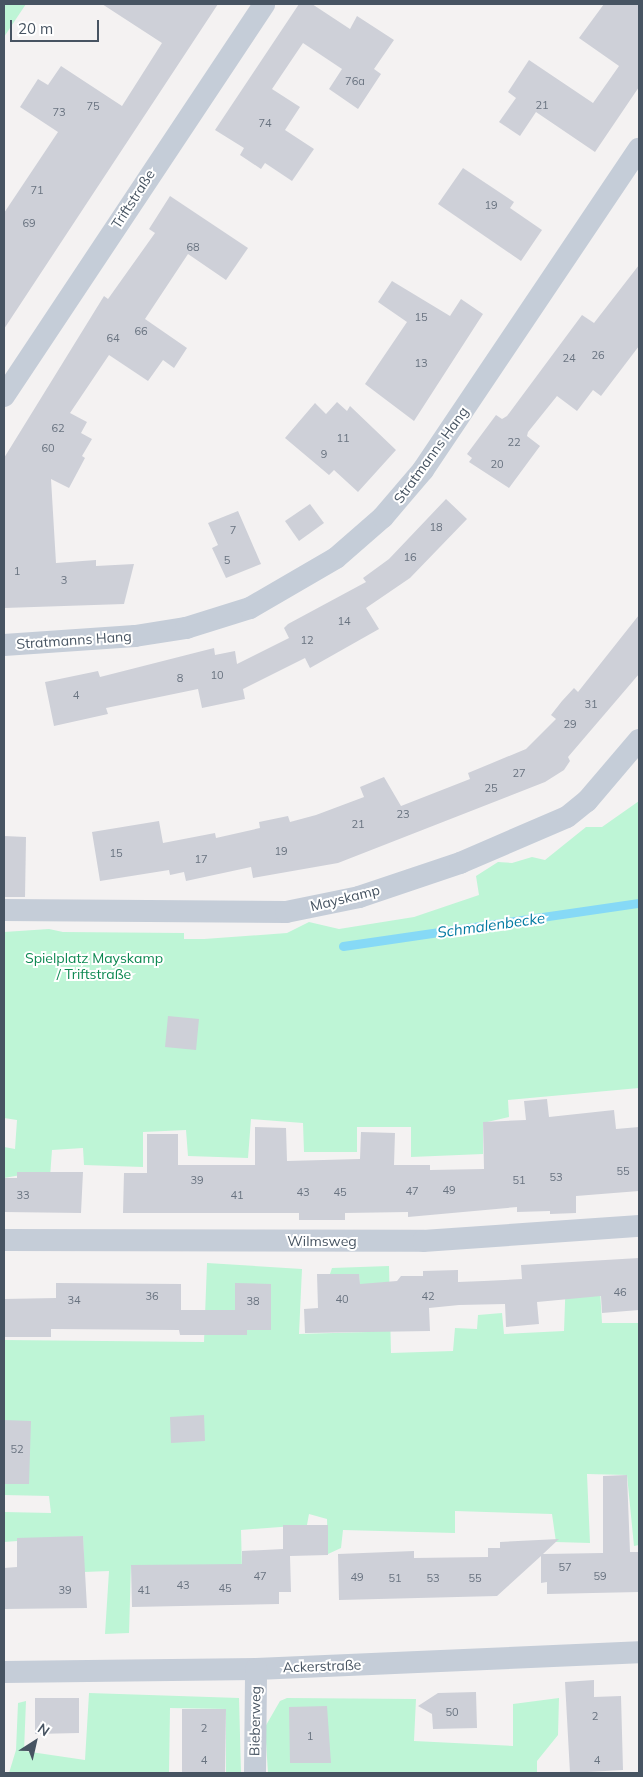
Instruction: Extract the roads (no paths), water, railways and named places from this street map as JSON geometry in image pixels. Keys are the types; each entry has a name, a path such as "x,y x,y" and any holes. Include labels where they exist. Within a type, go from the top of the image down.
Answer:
{"street":[{"name":"Triftstraße","path":"4,396 264,4"},
{"name":"Stratmanns Hang","path":"4,645 135,636 186,628 250,608 336,558 383,517 423,470 639,150"},
{"name":"Mayskamp","path":"4,910 286,912 359,897 460,863 567,817 587,801 639,740"},
{"name":"Wilmsweg","path":"4,1240 424,1241 639,1226"},
{"name":"Ackerstraße","path":"4,1672 256,1669 639,1652"},
{"name":"Bieberweg","path":"255,1773 256,1669"}],"waterway":[{"name":"Schmalenbecke","path":"343,946 639,903"}],"park label":[{"name":"Spielplatz Mayskamp / Triftstraße","path":"94,966"}]}
